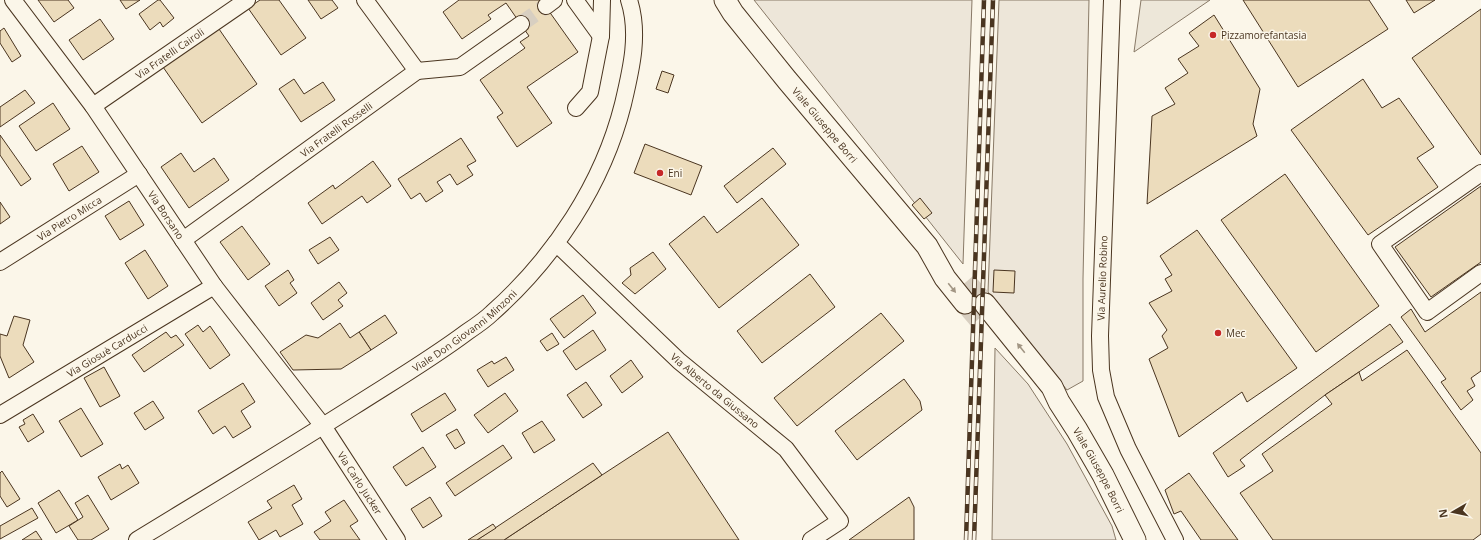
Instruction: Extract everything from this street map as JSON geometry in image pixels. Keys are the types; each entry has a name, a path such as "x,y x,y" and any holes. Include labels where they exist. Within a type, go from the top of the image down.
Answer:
{"main road":[{"name":"Viale Giuseppe Borri","path":"725,0 733,13 787,80 927,246 950,265 966,282"},
{"name":"Viale Giuseppe Borri","path":"927,246 945,278 975,304 1050,384 1058,402 1098,465 1135,540"},
{"name":"Viale Giuseppe Borri","path":"984,325 1027,376 1058,402"}],"street":[{"name":"Via Borsano","path":"13,0 93,106 214,286 323,426"},
{"name":"Via Fratelli Cairoli","path":"93,106 247,0"},
{"path":"365,0 417,71 460,67 521,24"},
{"path":"575,0 600,36"},
{"path":"576,108 590,92 600,36 602,0"},
{"name":"Viale Don Giovanni Minzoni","path":"137,540 323,426 447,347 492,314 536,270 556,243 596,179 618,124 632,68 634,31 629,0"},
{"name":"Via Aurelio Robino","path":"1112,0 1100,336 1101,370 1106,397 1128,449 1175,540"},
{"name":"Via Fratelli Rosselli","path":"183,240 417,71"},
{"path":"1481,173 1380,244 1427,312 1481,273"},
{"name":"Via Pietro Micca","path":"0,262 139,174"},
{"name":"Via Alberto da Giussano","path":"556,243 679,361 786,450 840,521 811,540"},
{"name":"Via Giosuè Carducci","path":"0,415 214,286"},
{"name":"Via Carlo Jucker","path":"323,426 397,540"}],"shaded area":[{"path":"754,0 972,0 963,264"},
{"path":"999,0 1089,0 1083,279 1083,381 1067,390 988,292"},
{"path":"1141,0 1210,0 1134,52"},
{"path":"995,348 1028,384 1067,444 1112,526 1116,540 992,540"}],"building":[{"path":"38,0 68,0 74,8 54,22"},
{"path":"120,0 140,0 126,9"},
{"path":"160,0 174,18 163,27 160,22 150,30 139,14"},
{"path":"260,0 279,0 306,38 281,55 248,8"},
{"path":"308,0 332,0 338,8 321,19"},
{"path":"459,0 541,0 578,52 527,87 552,123 517,147 497,117 503,113 480,80 525,48 520,42 529,36 506,3 488,15 491,19 462,39 443,12"},
{"path":"1243,0 1369,0 1388,29 1298,87"},
{"path":"1406,0 1435,0 1414,13"},
{"path":"1481,9 1481,155 1412,58"},
{"path":"1214,15 1260,89 1253,124 1257,136 1147,204 1152,116 1175,104 1165,88 1188,73 1178,59 1199,46 1189,33"},
{"path":"100,19 114,39 83,60 69,40"},
{"path":"4,28 21,56 12,62 0,43 0,31"},
{"path":"219,29 257,84 202,123 163,67"},
{"path":"662,71 674,75 668,93 656,89"},
{"path":"294,79 304,94 323,82 335,100 301,122 279,89"},
{"path":"1363,79 1382,108 1399,98 1434,147 1417,158 1438,187 1368,235 1291,130"},
{"path":"25,90 35,103 0,127 0,107"},
{"path":"53,103 70,129 36,151 19,126"},
{"path":"0,135 31,179 21,186 0,155"},
{"path":"461,138 476,161 467,166 473,175 457,185 450,174 437,182 443,191 426,202 420,193 411,199 398,179"},
{"path":"645,144 702,166 691,195 634,173"},
{"path":"82,146 99,172 69,191 53,164"},
{"path":"773,148 786,164 737,203 724,186"},
{"path":"181,153 194,172 214,158 229,180 189,208 161,167"},
{"path":"373,161 391,186 367,203 362,196 322,224 308,203 333,185 335,189"},
{"path":"1285,174 1379,306 1316,352 1221,220"},
{"path":"1481,186 1481,262 1431,297 1395,247"},
{"path":"762,198 799,245 719,308 669,244 704,216 717,233"},
{"path":"920,198 932,213 924,219 912,205"},
{"path":"129,201 144,225 120,240 105,216"},
{"path":"0,202 10,217 0,224"},
{"path":"242,226 270,264 248,280 220,242"},
{"name":"Mec","path":"1197,230 1297,368 1247,402 1242,392 1179,437 1149,359 1168,348 1162,336 1167,330 1149,303 1172,291 1165,279 1172,275 1160,256"},
{"path":"330,237 339,250 318,264 309,250"},
{"path":"145,250 168,286 148,299 125,263"},
{"path":"653,252 666,269 635,294 622,283 631,275 630,268"},
{"path":"288,270 294,280 290,283 297,293 279,306 265,286"},
{"path":"994,270 1015,271 1014,293 993,292"},
{"path":"810,274 835,307 762,363 737,331"},
{"path":"339,282 347,293 338,300 343,306 323,320 311,303"},
{"path":"1481,292 1481,371 1471,378 1475,386 1467,391 1473,400 1461,410 1441,382 1446,379 1401,317 1411,309 1425,332"},
{"path":"583,295 596,313 564,338 550,319"},
{"path":"881,313 904,341 797,426 774,398"},
{"path":"385,315 397,333 371,350 359,332"},
{"path":"14,316 30,320 23,345 34,362 9,378 0,356 0,334 7,336"},
{"path":"340,323 350,338 359,332 371,350 341,369 293,370 280,352 306,335 318,338"},
{"path":"1390,324 1403,342 1325,395 1240,460 1245,466 1228,477 1213,453"},
{"path":"198,325 203,332 210,326 230,355 210,369 185,334"},
{"path":"593,330 606,350 576,370 563,351"},
{"path":"166,332 171,338 176,335 184,345 144,372 132,355"},
{"path":"552,333 559,344 547,351 540,341"},
{"path":"1407,350 1481,453 1481,534 1473,540 1273,540 1240,493 1273,471 1262,454 1332,404 1325,395 1359,372 1362,381"},
{"path":"506,357 514,370 488,387 477,370 492,361 494,364"},
{"path":"631,360 643,377 622,393 610,376"},
{"path":"104,367 120,396 100,407 84,378"},
{"path":"904,379 920,401 922,410 857,460 835,431"},
{"path":"586,382 602,405 583,418 567,395"},
{"path":"243,383 255,402 241,411 251,427 233,438 225,426 213,434 198,411"},
{"path":"445,393 456,410 422,432 411,414"},
{"path":"505,393 518,411 488,433 474,415"},
{"path":"153,401 164,418 145,430 134,413"},
{"path":"81,408 103,444 81,457 59,421"},
{"path":"33,414 44,432 28,442 19,427 25,424 23,420"},
{"path":"542,421 555,440 534,453 522,433"},
{"path":"457,429 465,443 455,449 446,435"},
{"path":"668,432 739,540 504,540 602,475"},
{"path":"503,445 512,458 455,496 446,483"},
{"path":"423,447 436,467 406,486 393,467"},
{"path":"593,463 602,475 504,540 477,540"},
{"path":"120,464 122,469 128,465 139,483 111,500 98,477"},
{"path":"2,471 20,499 7,507 0,496 0,473"},
{"path":"1189,473 1238,540 1201,540 1181,511 1174,514 1165,490"},
{"path":"294,485 302,499 292,505 303,524 280,537 276,530 259,540 248,522 272,508 267,501"},
{"path":"59,490 78,520 56,533 38,503"},
{"path":"88,495 109,529 91,540 78,540 69,526 83,517 75,503"},
{"path":"430,497 442,516 423,528 411,509"},
{"path":"909,497 914,507 914,540 849,540"},
{"path":"344,500 358,521 350,526 360,540 320,540 314,532 331,521 325,512"},
{"path":"32,508 38,518 0,539 0,526"},
{"path":"493,524 496,528 477,540 468,540"},
{"path":"36,531 42,540 22,540"}],"tunnel":[{"path":"521,24 546,6"},
{"path":"966,282 985,304"},
{"path":"965,303 984,325"}],"railway":[{"path":"966,540 984,0"},
{"path":"974,540 993,0"}],"place":[{"name":"Pizzamorefantasia","path":"1213,35"},
{"name":"Eni","path":"660,173"},
{"name":"Mec","path":"1218,333"}]}
